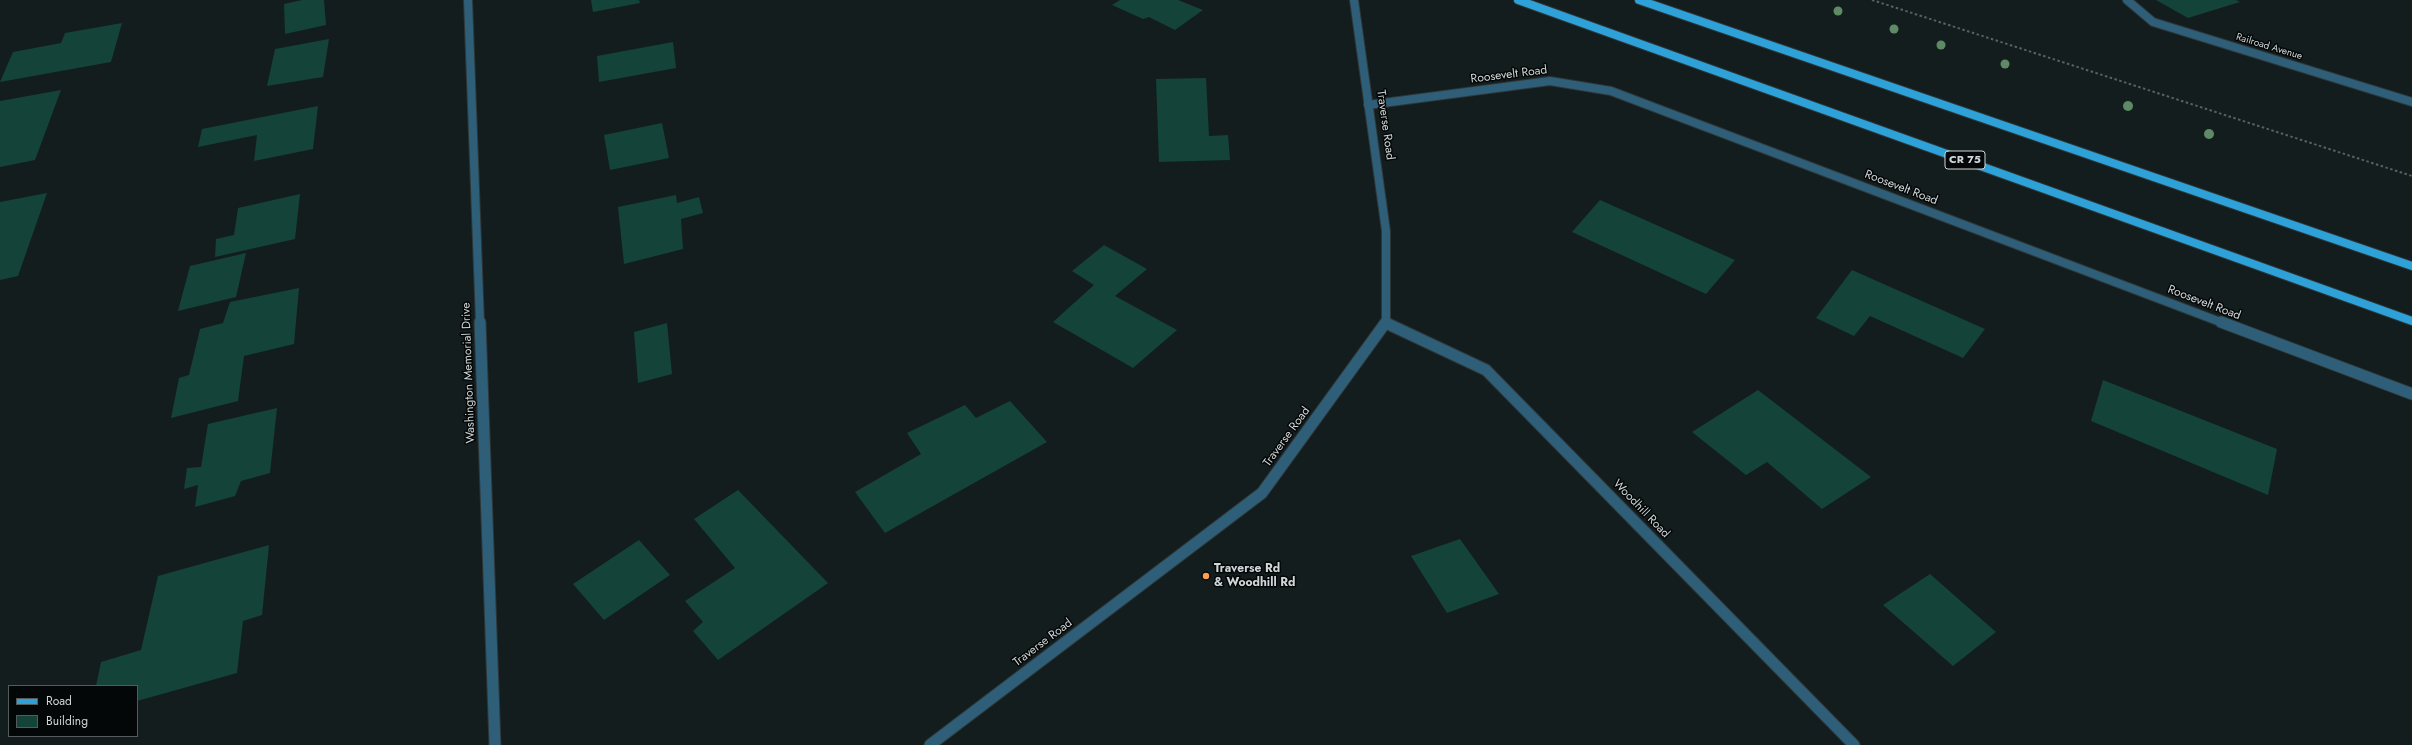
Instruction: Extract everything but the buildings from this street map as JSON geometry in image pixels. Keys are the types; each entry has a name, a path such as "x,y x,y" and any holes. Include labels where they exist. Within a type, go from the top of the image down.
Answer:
{"main road":[{"name":"CR 75","path":"1518,0 2412,321"},
{"path":"1639,0 2412,266"}],"street":[{"name":"Washington Memorial Drive","path":"468,0 495,745"},
{"name":"Traverse Road","path":"930,745 1262,493 1386,323 1386,231 1354,0"},
{"name":"Railroad Avenue","path":"2127,0 2153,22 2412,102"},
{"name":"Roosevelt Road","path":"1368,105 1550,81 1611,91 2412,394"},
{"name":"Woodhill Road","path":"1386,323 1486,370 1854,745"}],"path":[{"path":"1872,0 2412,176"}],"place":[{"name":"Traverse Rd & Woodhill Rd","path":"1206,576"}]}
